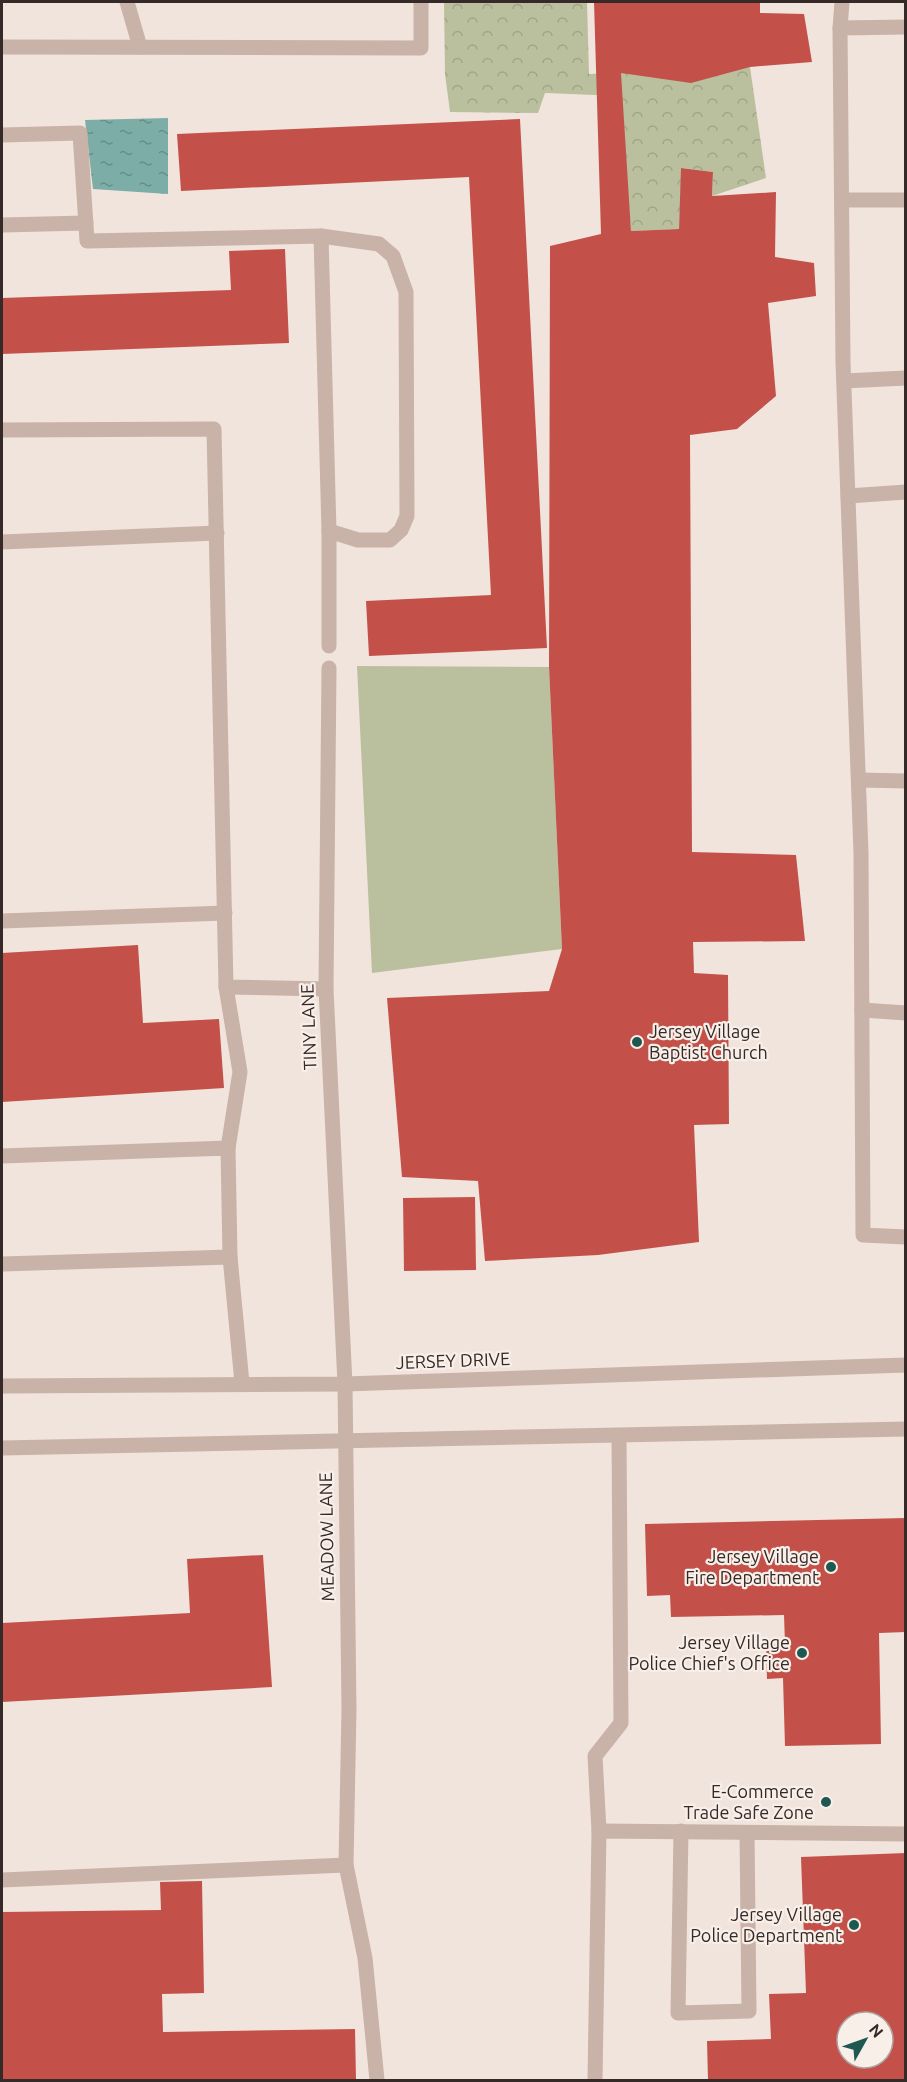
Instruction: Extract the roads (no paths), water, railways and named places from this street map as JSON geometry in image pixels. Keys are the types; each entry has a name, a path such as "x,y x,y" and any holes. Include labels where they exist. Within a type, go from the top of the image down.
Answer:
{"street":[{"path":"128,2 140,48"},
{"path":"2,47 421,48 421,2"},
{"path":"842,2 840,28 844,381 859,780 863,1235 906,1237"},
{"path":"840,28 906,27"},
{"path":"2,135 80,133 87,241 321,236 380,244 393,256 406,292 407,516 401,530 390,540 358,540 329,531"},
{"path":"842,200 906,200"},
{"path":"2,225 86,223"},
{"path":"321,236 329,531 329,646"},
{"path":"844,381 906,378"},
{"path":"2,430 214,429 226,987 240,1072 228,1148 230,1257 242,1383"},
{"path":"848,496 906,492"},
{"path":"2,542 217,533"},
{"name":"TINY LANE","path":"329,668 326,989 345,1384"},
{"path":"859,780 906,781"},
{"path":"2,921 225,913"},
{"path":"226,987 326,989"},
{"path":"862,1010 906,1013"},
{"path":"2,1156 228,1148"},
{"path":"2,1264 230,1257"},
{"name":"JERSEY DRIVE","path":"2,1386 345,1384 906,1365"},
{"name":"MEADOW LANE","path":"345,1384 348,1690 346,1865 365,1958 377,2080"},
{"path":"2,1448 906,1429"},
{"path":"595,2080 599,1831 595,1756 621,1723 619,1436"},
{"path":"599,1831 906,1834"},
{"path":"681,1831 678,2013 749,2011 747,1833"},
{"path":"2,1880 346,1865"}],"water":[{"path":"168,118 168,194 93,189 85,120"}],"place":[{"name":"Jersey Village Baptist Church","path":"637,1042"},
{"name":"Jersey Village Fire Department","path":"831,1567"},
{"name":"Jersey Village Police Chief's Office","path":"802,1653"},
{"name":"E-Commerce Trade Safe Zone","path":"826,1802"},
{"name":"Jersey Village Police Department","path":"854,1925"}]}
